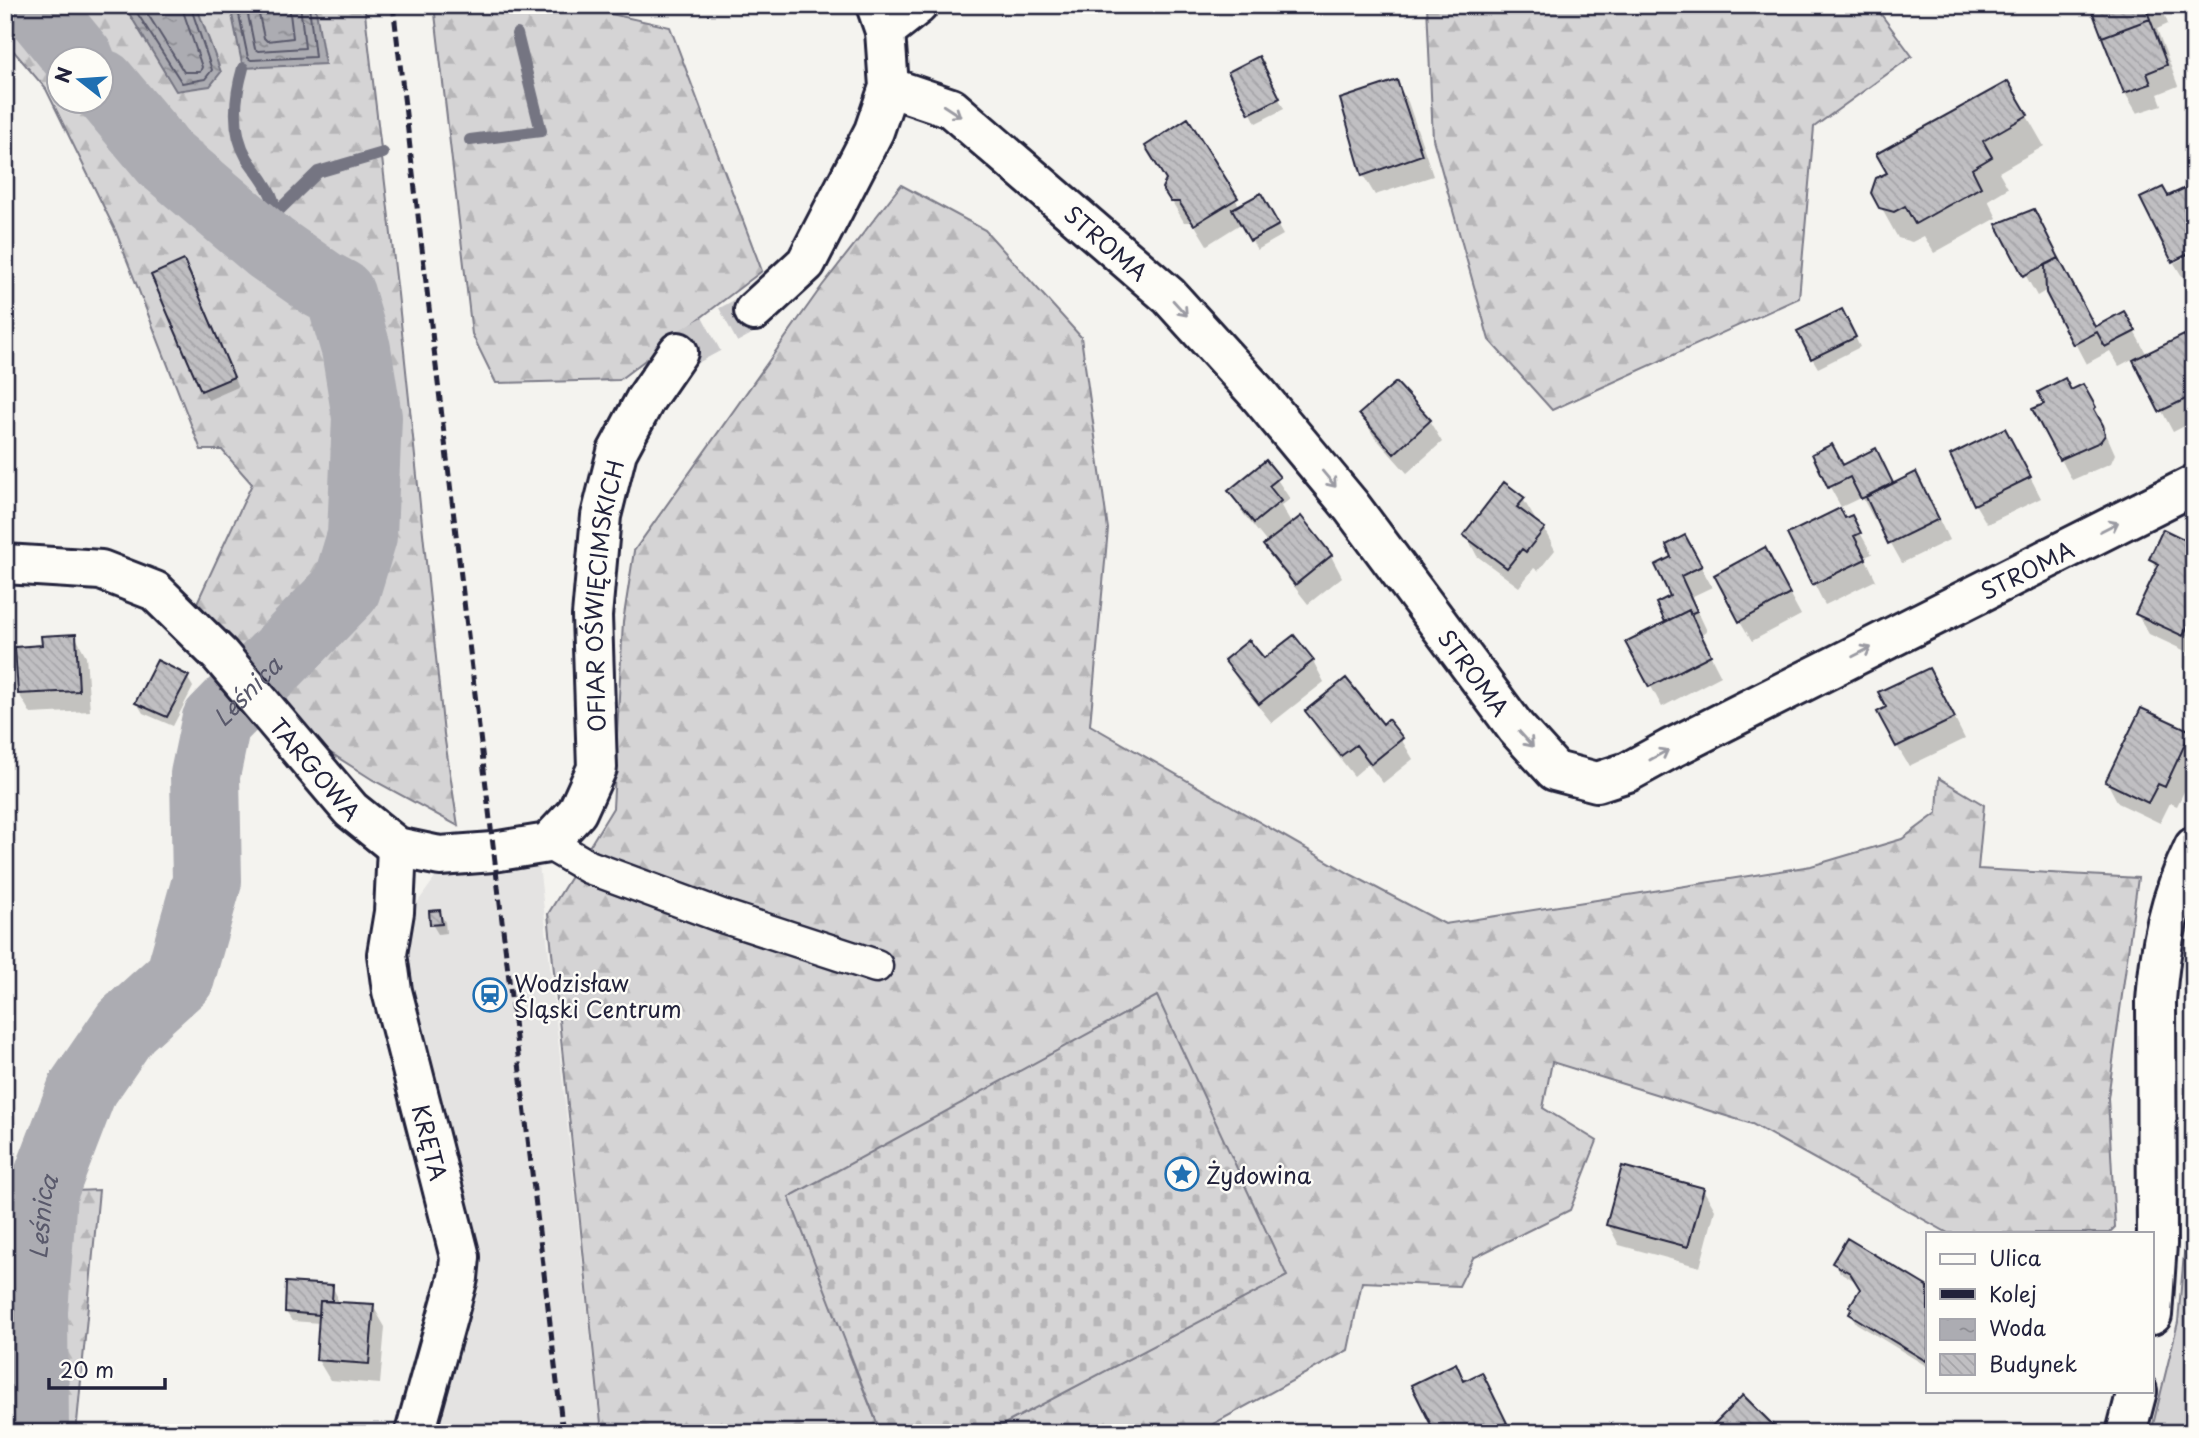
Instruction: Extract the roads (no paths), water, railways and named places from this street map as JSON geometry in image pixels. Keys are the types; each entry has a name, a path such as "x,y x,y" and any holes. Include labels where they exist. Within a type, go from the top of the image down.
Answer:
{"street":[{"path":"754,311 806,263 874,131 889,87 880,18 918,5"},
{"name":"STROMA","path":"889,87 951,108 1169,296 1258,394 1351,506 1516,727 1555,771 1597,782 1628,772 2194,485"},
{"name":"OFIAR OŚWIĘCIMSKICH","path":"548,843 577,812 597,768 592,616 601,516 617,452 645,400 678,352"},
{"name":"TARGOWA","path":"5,564 101,570 155,592 220,655 351,810 397,847 440,856 493,852 548,843"},
{"path":"548,843 589,867 722,916 876,966"},
{"name":"KRĘTA","path":"397,847 394,912 387,954 392,991 460,1257 458,1278 415,1433"},
{"path":"2154,1287 2157,1244 2155,1001 2158,966 2168,913 2194,847"},
{"path":"2126,1433 2137,1392"}],"water":[{"path":"124,5 196,5 221,72 210,86 176,91"},
{"path":"230,5 315,5 325,64 243,68"}],"waterway":[{"name":"Leśnica","path":"35,5 69,46"},
{"path":"470,140 541,131 517,34"},
{"path":"243,68 236,113 238,136 247,158 273,200 275,218 270,248"},
{"name":"Leśnica","path":"34,1433 33,1311 42,1194 82,1090 126,1026 180,977 207,881 205,775 216,722 346,589 362,536 367,417 356,349 340,294 270,248 165,159 116,101"},
{"path":"275,214 318,172 383,153"}],"tunnel":[{"path":"678,352 754,311"}],"railway":[{"path":"393,5 563,1433"}],"place":[{"name":"Wodzisław Śląski Centrum","path":"490,995"},
{"name":"Żydowina","path":"1182,1174"}]}
